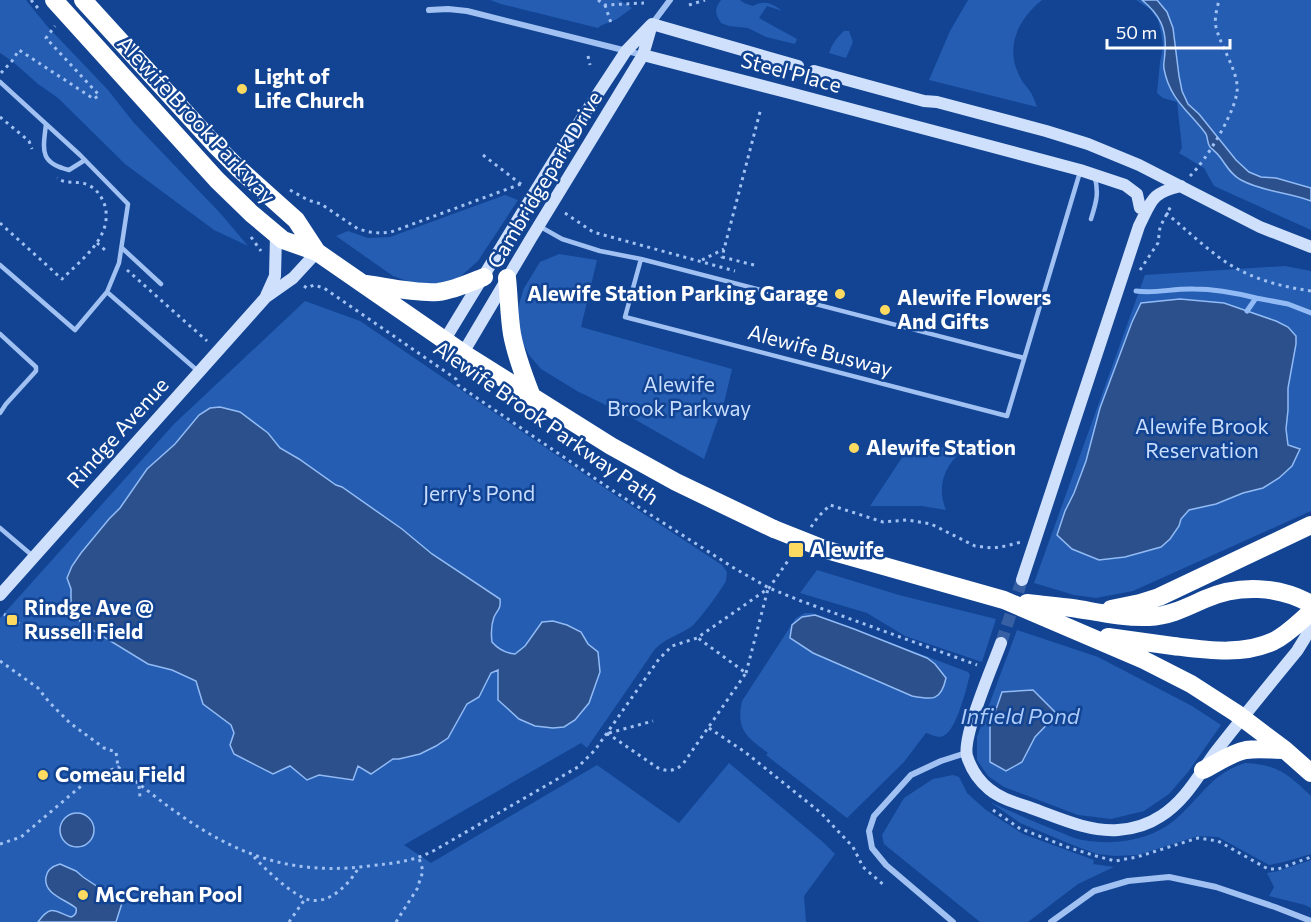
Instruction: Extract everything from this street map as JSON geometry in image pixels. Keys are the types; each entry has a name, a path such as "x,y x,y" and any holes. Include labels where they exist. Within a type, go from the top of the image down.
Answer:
{"highway":[{"name":"Alewife Brook Parkway","path":"54,0 218,180 276,235 283,240 317,252 444,341 603,441 670,479 774,529 827,550 1004,600 1161,668 1201,690 1243,718 1311,773"},
{"name":"Alewife Brook Parkway","path":"83,0 209,139 245,175 296,220 317,252"},
{"path":"361,283 432,292 451,289 484,276"},
{"path":"507,278 514,345 532,397"},
{"path":"1069,608 1110,609 1150,600 1311,525"},
{"name":"Alewife Brook Parkway","path":"1004,600 1126,617 1155,617 1174,613 1220,594 1247,589 1280,592 1311,604"},
{"path":"1082,633 1196,649 1243,650 1276,640 1311,612"},
{"path":"1203,770 1242,751 1285,750"}],"main road":[{"name":"Cambridgepark Drive","path":"444,341 553,162 626,51 652,24"},
{"name":"Cambridgepark Drive","path":"463,353 643,55 652,24"},
{"name":"Steel Place","path":"652,24 798,66"},
{"name":"Steel Place","path":"643,55 1080,170 1125,185 1137,194 1140,208"},
{"name":"Steel Place","path":"814,71 1046,131 1088,144 1164,178 1185,182"},
{"path":"1022,580 1139,226 1154,198 1164,190 1185,182 1260,227 1311,247"},
{"name":"Rindge Avenue","path":"266,297 275,276 276,235"},
{"name":"Rindge Avenue","path":"0,595 266,297 293,278 317,252"},
{"path":"1001,643 970,726 966,753 978,779 991,791 1004,798 1066,821 1102,830 1128,829 1161,816 1178,802 1297,651 1311,624"}],"street":[{"name":"Cambridgepark Drive","path":"652,24 670,0"},
{"name":"Steel Place","path":"429,10 467,11 643,55"},
{"name":"Steel Place","path":"798,66 814,71"},
{"path":"1139,226 1140,208"},
{"path":"953,922 886,865 872,848 869,831 874,816 911,775 941,761 966,753"},
{"path":"1051,922 1094,891 1128,881 1169,878 1215,887 1275,906 1311,921"}],"lane":[{"path":"0,82 85,160 128,204 119,263 107,292 75,330 0,266"},
{"path":"46,124 43,147 45,156 57,167 69,170 85,160"},
{"name":"Alewife Busway","path":"641,259 625,317 1006,416 1080,170"},
{"path":"1091,219 1098,190 1095,175"},
{"name":"Alewife Busway","path":"539,226 562,239 600,251 641,259 1024,358"},
{"path":"122,248 161,284"},
{"path":"107,292 199,372"},
{"path":"0,334 36,367 36,371 0,413"},
{"path":"0,399 6,404"},
{"path":"0,528 34,557"}],"path":[{"path":"598,0 605,5 612,26"},
{"path":"690,5 705,0"},
{"path":"1185,182 1199,167 1229,117 1238,93 1230,60 1216,27 1215,15 1219,0"},
{"path":"605,5 644,3"},
{"path":"0,74 19,50 94,99 99,95 46,38 55,26"},
{"path":"588,56 590,65"},
{"path":"754,266 722,257 761,108"},
{"path":"0,117 29,141 33,155"},
{"path":"308,200 321,204 358,230 391,232 521,184 483,155"},
{"path":"0,223 61,279 97,243 104,231 107,214 104,202 97,191 86,183 66,182 54,175"},
{"path":"1175,200 1166,213 1217,256 1241,271 1278,285 1311,291"},
{"path":"565,213 593,232 700,261 724,249"},
{"path":"97,243 106,251"},
{"path":"125,269 211,344"},
{"name":"Alewife Brook Parkway Path","path":"307,288 314,285 324,288 434,363 456,380 458,385 615,492 769,588 982,667"},
{"path":"806,535 818,517 830,505 883,522 907,520 931,524 975,546 993,548 1025,541"},
{"path":"607,733 658,768 674,770 683,764 746,673 769,588 793,552"},
{"path":"0,661 38,688 70,723 104,748 117,752 118,767 201,830 231,846 276,862 304,867 359,867 419,858 570,773 588,758 663,654 677,643 697,638 769,588"},
{"path":"4,614 21,625"},
{"path":"697,638 746,673"},
{"path":"607,733 653,721"},
{"path":"709,728 745,752 821,813 853,847 863,867 885,886"},
{"path":"0,844 21,837 87,781 118,767"},
{"path":"138,784 140,798"},
{"path":"253,855 274,877 306,899 317,900 336,893 350,880 359,867"},
{"path":"396,922 416,892 423,871 419,858"},
{"path":"289,922 306,899"}],"green space":[{"path":"0,0 26,0 47,26 108,90 134,123 221,214 248,246 214,230 125,164 58,98 0,53"},
{"path":"490,0 619,0 632,8 617,19 598,28"},
{"path":"721,0 740,0 753,6 768,3 775,6 782,11 767,6 759,18 797,39 795,44 766,37 748,28 721,23 716,12"},
{"path":"968,0 1042,0 1020,26 1014,46 1016,68 1037,107 929,80 950,31"},
{"path":"1136,0 1154,9 1163,26 1164,70 1177,101 1181,89 1173,29 1167,12 1157,0 1311,0 1311,230 1214,186 1204,168 1179,153 1182,148 1177,102 1163,98 1157,93 1163,46 1158,20 1150,9"},
{"path":"844,31 849,31 853,42 846,58 829,53 835,41"},
{"path":"505,195 518,200 478,261 461,276 441,284 419,285 393,276 336,236 348,231 368,238 390,237"},
{"name":"Alewife Brook Parkway","path":"559,254 597,260 581,327 732,369 725,399 704,459 636,420 577,391 541,369 529,355 521,340 517,318 519,304 524,288 540,262"},
{"name":"Alewife Brook Reservation","path":"1285,266 1311,271 1311,511 1133,591 1096,598 1074,595 1034,583 1145,275"},
{"path":"305,301 360,321 722,565 727,572 726,581 710,605 691,627 655,649 587,748 581,743 404,845 431,863 597,765 679,823 729,763 835,854 804,896 806,922 0,922 0,618 174,424","holes":["199,415 268,433 280,448 402,529 432,554 500,599 500,607 492,623 491,639 491,642 499,649 515,654 525,646 542,622 553,621 581,632 588,644 598,652 600,672 589,703 499,675 498,670 491,673 479,697 467,704 458,721 420,754 393,759 385,765 358,766 352,780 319,775 307,780 290,766 234,733 231,725 203,704 196,681 172,670 148,664 81,623 71,606 71,589 67,578 72,566 120,508 147,469 175,444"]},
{"path":"915,438 960,453 949,465 943,479 942,494 946,510 922,506 870,506"},
{"path":"817,570 899,595 996,619 982,662 905,636 867,613 800,593"},
{"path":"805,613 812,613 968,672 970,675 960,710 946,735 940,737 926,733 904,762 847,818 766,755 768,753 744,732 740,719 742,701 796,618"},
{"path":"1017,630 1098,657 1192,706 1221,725 1188,772 1169,794 1144,811 1111,819 1078,815 1004,787 988,776 977,760 977,737"},
{"path":"1245,763 1266,766 1282,772 1311,796 1311,854 1269,865 1218,837 1198,836 1138,855 1097,854 1020,823 990,802 1076,839 1095,842 1121,841 1146,836 1168,825 1187,809 1215,779"},
{"path":"953,775 959,777 967,793 986,810 1023,834 1094,860 1093,864 1114,867 1078,884 1028,922 980,922 884,844 882,835 904,798 933,779"},
{"path":"1311,860 1311,908 1269,896 1274,887 1267,873"}],"water":[{"path":"1142,0 1157,0 1167,12 1173,28 1182,91 1188,104 1249,172 1261,177 1276,178 1311,188 1311,201 1249,184 1237,178 1229,170 1208,144 1206,134 1175,97 1164,69 1165,35 1161,22"},
{"name":"Alewife Brook Reservation","path":"1180,299 1224,303 1276,321 1288,327 1296,336 1288,388 1286,429 1288,445 1300,449 1292,466 1263,488 1216,504 1189,510 1170,539 1161,547 1125,557 1099,560 1072,549 1057,535 1086,461 1100,408 1141,303"},
{"name":"Jerry's Pond","path":"220,407 240,412 268,433 280,448 342,487 402,529 432,554 500,599 500,607 494,617 491,633 492,642 499,649 515,654 525,646 542,622 553,621 581,632 588,644 598,652 600,672 589,703 575,720 564,727 553,728 535,726 519,719 498,700 498,670 491,673 479,697 467,704 448,738 420,754 393,759 371,774 358,766 353,780 319,775 307,780 290,766 273,774 234,754 230,745 234,733 231,725 203,704 196,681 172,670 148,664 81,623 71,606 71,589 67,578 72,566 120,508 147,469 175,444 199,415 210,408"},
{"path":"815,615 927,658 946,678 942,691 931,698 912,696 813,653 790,638 792,625 802,617"},
{"name":"Infield Pond","path":"1033,690 1057,714 1035,737 1022,762 1006,771 990,762 990,727 1002,692"},
{"path":"77,813 89,818 94,830 89,842 77,847 65,842 60,830 65,818"},
{"name":"McCrehan Pool","path":"60,864 76,871 122,903 116,922 38,922 42,916 53,910 71,917 76,913 76,908 51,892 46,883 49,870"}],"waterway":[{"path":"1136,291 1202,289 1256,298"},
{"path":"1247,311 1256,298 1288,304 1311,313"}],"tunnel":[{"path":"1001,643 1022,580"}],"place":[{"name":"Light of Life Church","path":"242,89"},
{"name":"Alewife Station Parking Garage","path":"840,294"},
{"name":"Alewife Flowers And Gifts","path":"885,310"},
{"name":"Alewife Station","path":"854,448"},
{"name":"Alewife","path":"796,550"},
{"name":"Rindge Ave @ Russell Field","path":"12,620"},
{"name":"Comeau Field","path":"43,775"},
{"name":"McCrehan Pool","path":"83,895"}]}
